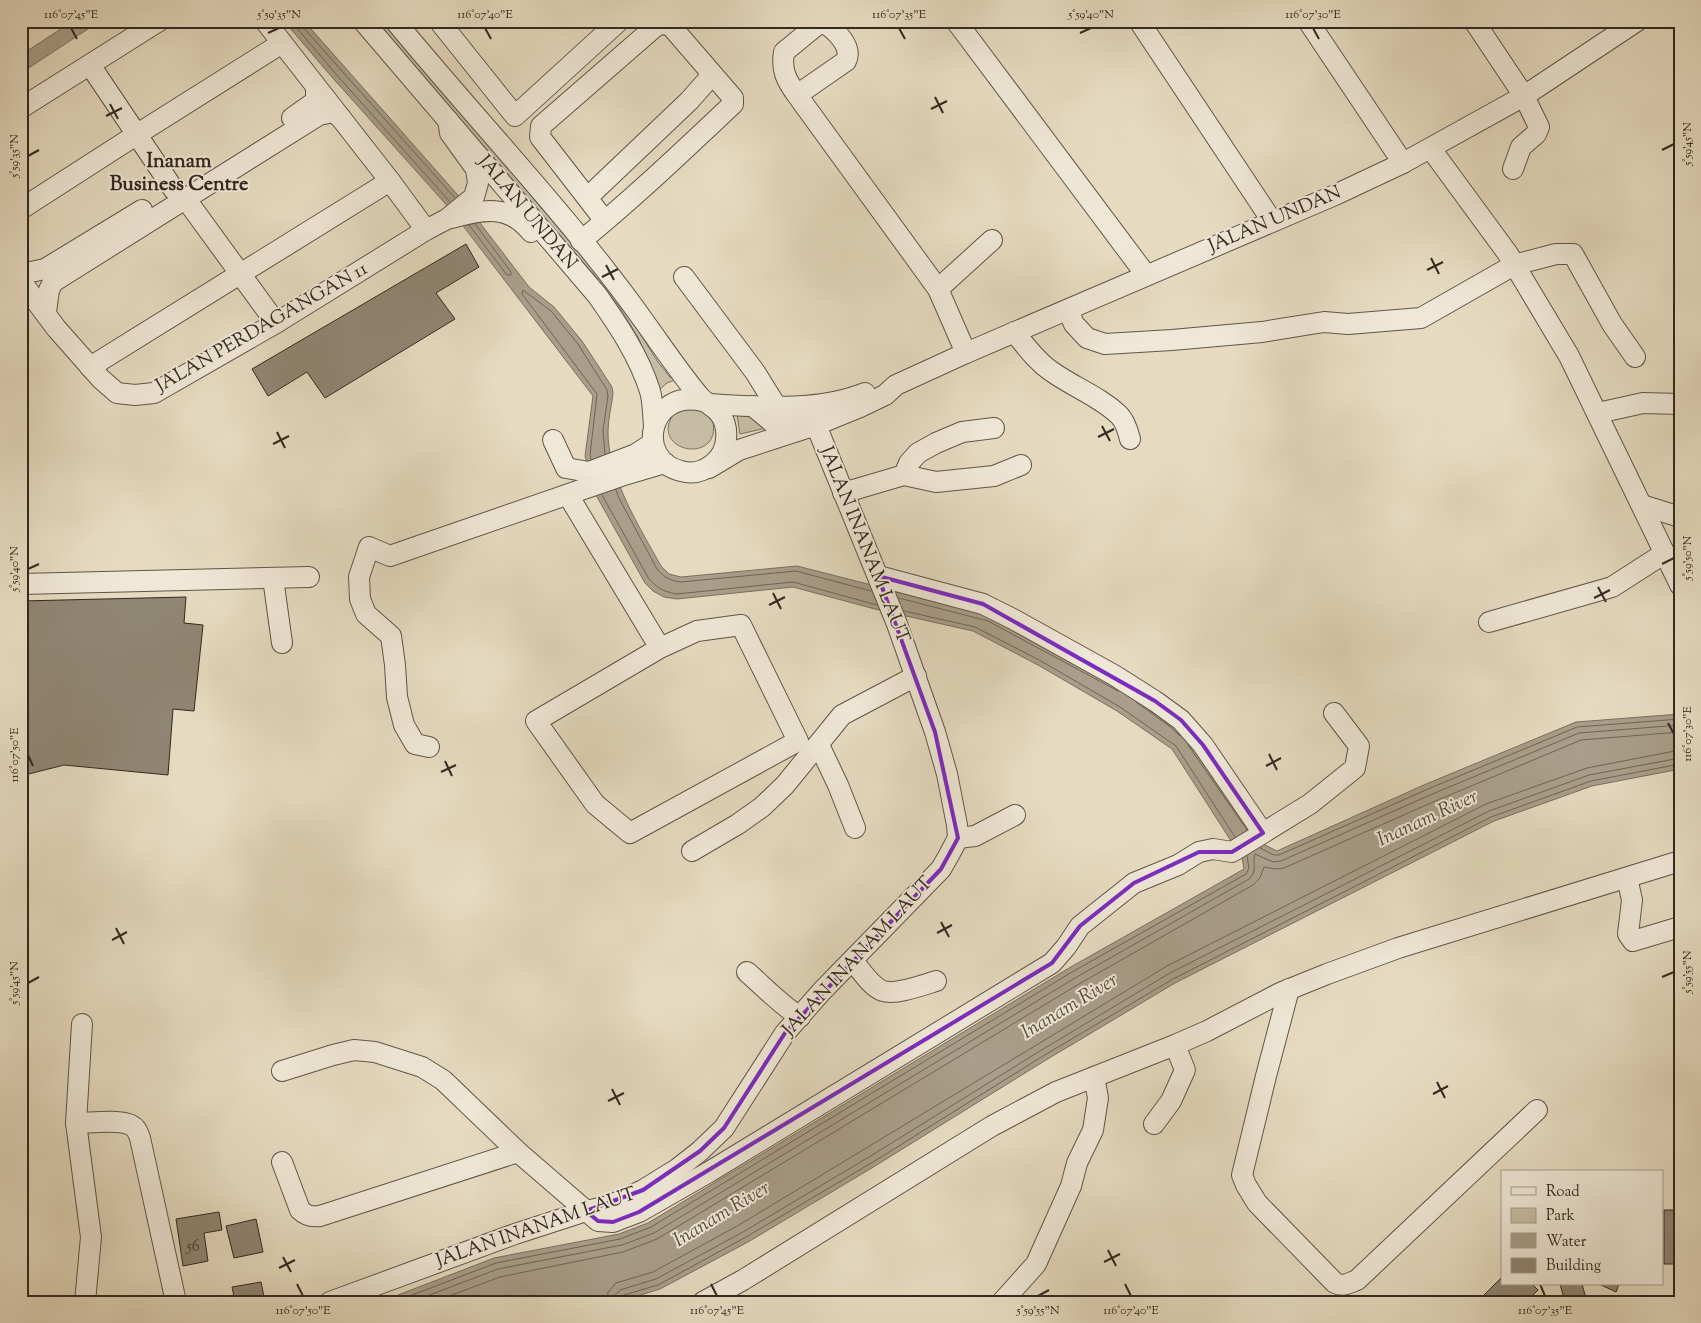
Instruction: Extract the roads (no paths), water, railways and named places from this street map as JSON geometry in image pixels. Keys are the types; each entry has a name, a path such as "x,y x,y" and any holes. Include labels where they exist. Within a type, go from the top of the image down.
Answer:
{"street":[{"path":"21,108 159,21"},
{"path":"265,21 426,230"},
{"name":"JALAN UNDAN","path":"363,21 590,288 614,319 641,368 651,392 654,434 658,454 674,470 686,472 698,472 709,468 739,450 816,425 860,408 885,394 896,385 966,353 1335,195 1403,163 1432,149 1524,96 1636,21"},
{"name":"JALAN UNDAN","path":"395,21 611,277 675,367 706,402 719,413 725,424 727,436 724,449 718,460 709,468"},
{"path":"439,21 515,116"},
{"path":"490,133 515,116 620,21"},
{"path":"956,21 1146,275"},
{"path":"1139,21 1272,221"},
{"path":"1308,21 1403,163"},
{"path":"1474,21 1524,96 1539,127 1536,134 1521,147 1513,169"},
{"path":"581,241 605,221 733,104 733,98 670,25 656,26 541,126 540,137 605,221"},
{"path":"21,210 282,43"},
{"path":"90,65 136,135 276,323"},
{"path":"588,197 689,100 712,75"},
{"path":"46,312 48,290 53,282 299,114 316,101 316,87"},
{"path":"797,95 938,289 966,353"},
{"path":"21,274 45,269 319,115 333,112 340,117"},
{"path":"448,120 450,133 476,169 478,183 474,204 502,211 525,224 574,286 590,288"},
{"path":"1432,149 1514,265 1569,356 1680,585"},
{"path":"90,367 390,181"},
{"name":"JALAN PERDAGANGAN 11","path":"21,281 46,312 56,328 101,379 116,393 135,395 154,393 276,323 426,230 474,204"},
{"path":"938,289 992,240"},
{"path":"1068,310 1074,324 1087,338 1105,344 1262,332 1324,322 1348,324 1421,318 1514,265 1556,254 1573,254 1612,324 1635,357"},
{"path":"684,277 756,372 776,406"},
{"path":"1014,332 1035,358 1051,371 1096,398 1120,416 1130,439"},
{"name":"JALAN UNDAN","path":"654,434 658,416 675,402 685,399 753,406 807,405 834,402 858,396 880,387 896,385"},
{"path":"1598,413 1643,403 1680,404"},
{"path":"753,406 772,422 807,419 812,420 816,425"},
{"name":"JALAN INANAM LAUT","path":"330,1302 469,1250 586,1211 609,1206 644,1190 677,1169 700,1151 724,1128 784,1033 822,991 941,869 958,838 947,774 916,676 897,624 816,425"},
{"path":"904,475 909,463 918,453 936,443 962,432 994,428"},
{"path":"620,469 654,434"},
{"path":"553,440 566,468 590,479"},
{"path":"429,748 415,744 404,725 397,697 391,636 366,614 360,599 359,577 369,546 390,556 568,495 590,479 620,469 665,463"},
{"path":"843,493 904,475 936,482 994,476 1020,465"},
{"path":"568,495 660,648"},
{"path":"1642,505 1680,517"},
{"path":"1489,622 1612,587 1665,553"},
{"path":"878,576 983,604 1114,675 1155,701 1181,720 1202,744 1263,833"},
{"path":"21,584 309,577"},
{"path":"273,578 282,643"},
{"path":"741,625 798,741 630,833 595,804 536,721 660,648 697,630 741,625"},
{"path":"692,851 738,824 762,806 785,785 842,715 916,676"},
{"path":"282,1071 354,1050 375,1052 422,1067 443,1080 518,1152 598,1221 613,1222 638,1212 709,1172 1052,963 1066,947 1080,926 1134,883 1178,865 1199,852 1213,849 1232,852 1310,804 1355,768 1359,746 1334,713"},
{"path":"819,745 838,785 855,828"},
{"path":"958,838 975,836 1015,815"},
{"path":"703,1302 751,1275 992,1126 1056,1092 1207,1031 1289,989 1398,948 1680,861"},
{"path":"1627,878 1632,900 1628,934 1633,941 1680,927"},
{"path":"853,961 874,985 883,991 908,990 936,981"},
{"path":"747,972 772,994 782,1006 800,1017"},
{"path":"1289,989 1242,1175 1258,1203 1340,1286 1357,1280 1537,1110"},
{"path":"82,1024 76,1123 91,1237 85,1302"},
{"path":"1154,1124 1171,1101 1184,1070 1175,1045"},
{"path":"1002,1302 1036,1264 1071,1186 1077,1163 1093,1130 1098,1098 1094,1077"},
{"path":"76,1123 123,1123 131,1125 136,1129 140,1138 176,1302"},
{"path":"282,1162 300,1210 305,1215 312,1217 330,1213 518,1152"}],"water":[{"path":"73,21 100,21 21,73 21,55"},
{"name":"Inanam River","path":"284,21 304,21 464,202 529,287 554,307 582,341 612,387 613,393 608,426 609,448 619,483 626,501 661,566 669,574 681,577 797,566 982,613 1130,692 1189,737 1263,844 1277,851 1426,784 1576,722 1680,714 1680,769 1592,786 1494,821 1175,983 748,1242 660,1289 618,1302 380,1302 494,1258 619,1234 648,1223 1069,968 1244,869 1242,858 1172,749 1117,711 1038,665 973,631 875,609 793,587 677,599 664,597 653,591 645,583 596,495 585,456 593,396 451,210"}],"district":[{"name":"Inanam Business Centre","path":"179,174"}]}
